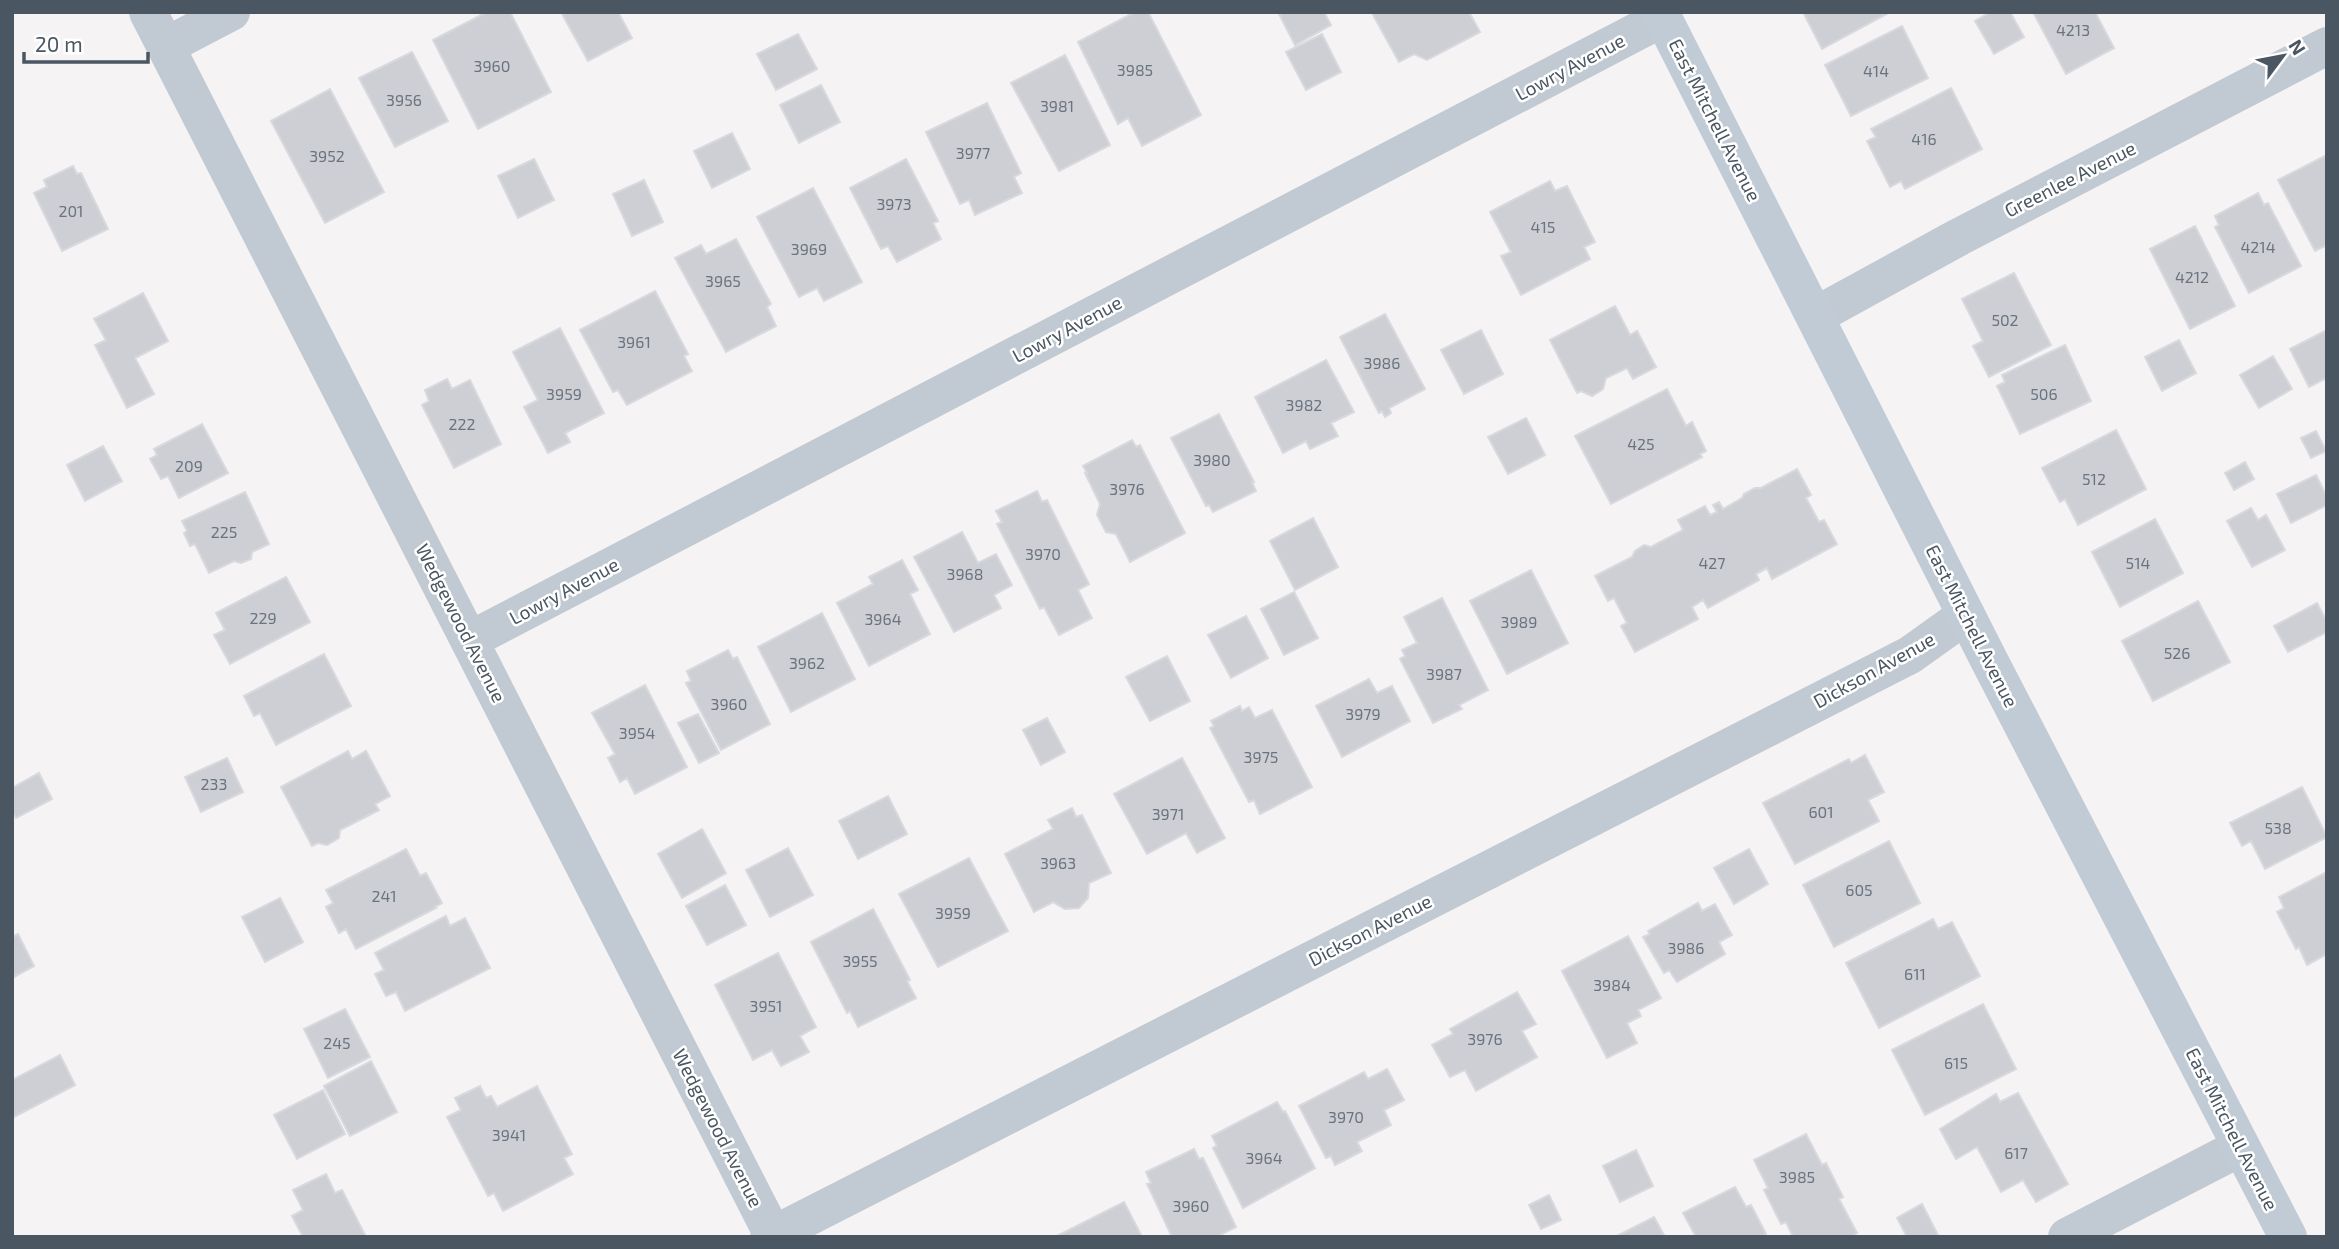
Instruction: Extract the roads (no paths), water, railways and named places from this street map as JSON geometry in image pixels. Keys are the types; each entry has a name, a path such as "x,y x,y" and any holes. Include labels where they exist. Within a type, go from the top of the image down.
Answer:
{"street":[{"name":"Wedgewood Avenue","path":"148,12 470,639 771,1236"},
{"path":"166,46 230,12"},
{"name":"East Mitchell Avenue","path":"1662,15 1966,615 2288,1237"},
{"name":"Lowry Avenue","path":"470,639 1662,15"},
{"name":"Greenlee Avenue","path":"1815,316 1972,230 2327,46"},
{"name":"Dickson Avenue","path":"771,1236 1910,655 1966,615"},
{"path":"2067,1237 2241,1147"}]}
